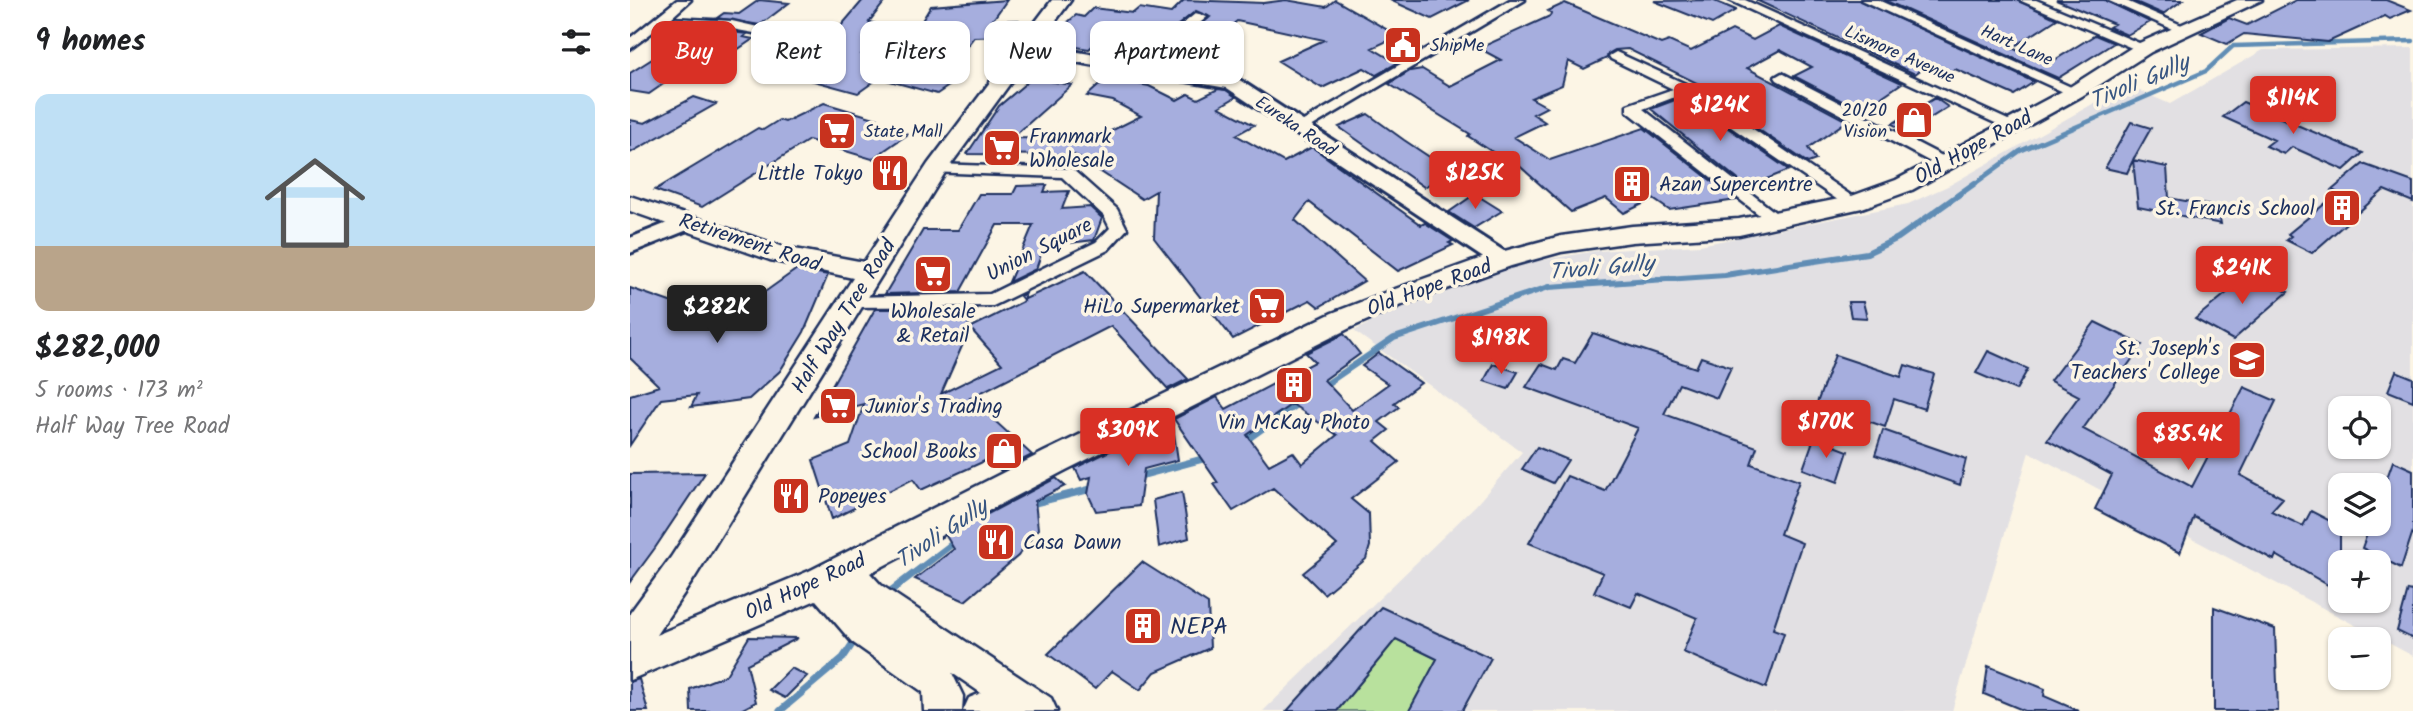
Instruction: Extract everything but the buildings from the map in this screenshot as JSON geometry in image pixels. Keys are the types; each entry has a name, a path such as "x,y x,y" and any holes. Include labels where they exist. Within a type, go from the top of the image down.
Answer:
{"main road":[{"name":"Half Way Tree Road","path":"1045,21 1062,0"},
{"name":"Old Hope Road","path":"630,663 833,576 1055,461 1342,320 1502,260 1561,244 1632,234 1700,232 1777,220 1854,203 1904,186 2075,92 2144,48 2248,1"},
{"name":"Half Way Tree Road","path":"630,637 647,620 683,567 936,169 970,127 999,84"},
{"name":"Retirement Road","path":"630,203 797,259 832,268 871,271"},
{"path":"833,576 936,680 944,696 943,711"},
{"path":"870,614 1035,711"},
{"path":"982,711 1035,711"}],"street":[{"path":"660,21 685,0"},
{"path":"1301,127 1519,0"},
{"name":"Lismore Avenue","path":"1735,0 2011,125"},
{"name":"Hart Lane","path":"1867,0 2075,92"},
{"path":"2025,0 2144,48"},
{"path":"2113,0 2186,30"},
{"path":"1195,21 1200,17"},
{"path":"630,45 651,28"},
{"path":"1616,56 1685,89 1854,203"},
{"path":"1782,77 1944,163"},
{"name":"Eureka Road","path":"1234,84 1502,260"},
{"path":"1685,89 1632,108 1777,220"},
{"name":"Union Square","path":"852,303 993,300 1102,246 1119,229 1111,213 1066,172 936,169"},
{"path":"630,246 687,222"}],"shaded area":[{"path":"2413,48 2413,656 2391,644 2391,627 2358,627 2332,613 2391,613 2391,550 2328,550 2328,611 2029,452 1952,711 1263,711 1476,505 1522,452 1354,331 1438,288 1514,265 1595,251 1700,245 1908,204 1950,185 2126,85 2170,104 2263,50"}],"green space":[{"path":"1396,639 1437,659 1409,711 1337,711"}],"waterway":[{"name":"Tivoli Gully","path":"1973,185 2020,151 2206,71 2233,46 2413,41"},
{"name":"Tivoli Gully","path":"1322,387 1394,338 1549,287 1725,275 1867,253 1898,238 1975,183"},
{"name":"Tivoli Gully","path":"1279,417 1302,401"},
{"name":"Tivoli Gully","path":"1245,441 1281,415"},
{"name":"Tivoli Gully","path":"1136,477 1210,457"},
{"name":"Tivoli Gully","path":"1027,505 1095,488"},
{"name":"Tivoli Gully","path":"884,596 956,541"},
{"name":"Tivoli Gully","path":"780,711 843,658 857,637"}],"place":[{"name":"ShipMe","path":"1403,45"},
{"name":"20/20 Vision","path":"1914,120"},
{"name":"State Mall","path":"837,131"},
{"name":"Franmark Wholesale","path":"1002,148"},
{"name":"Little Tokyo","path":"890,173"},
{"name":"Azan Supercentre","path":"1632,184"},
{"name":"St. Francis School","path":"2342,208"},
{"name":"Wholesale & Retail","path":"933,274"},
{"name":"HiLo Supermarket","path":"1267,306"},
{"name":"St. Joseph's Teachers' College","path":"2247,360"},
{"name":"Vin McKay Photo","path":"1294,385"},
{"name":"Junior's Trading","path":"838,406"},
{"name":"School Books","path":"1004,451"},
{"name":"Popeyes","path":"791,496"},
{"name":"Casa Dawn","path":"996,542"},
{"name":"NEPA","path":"1143,626"}]}
